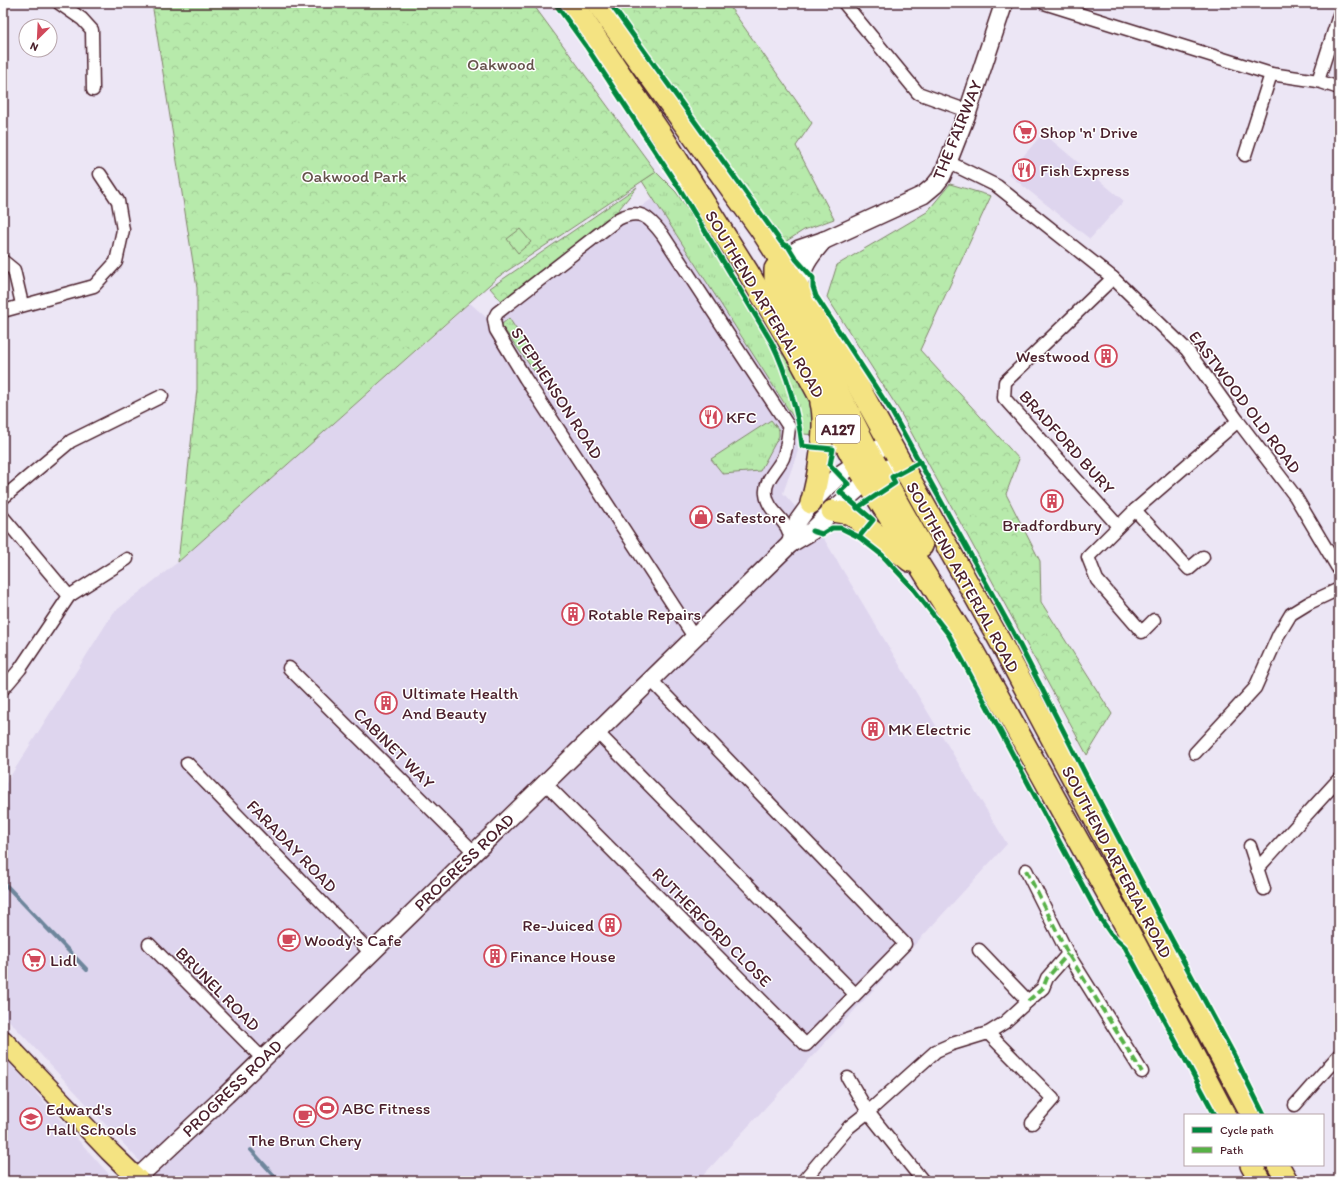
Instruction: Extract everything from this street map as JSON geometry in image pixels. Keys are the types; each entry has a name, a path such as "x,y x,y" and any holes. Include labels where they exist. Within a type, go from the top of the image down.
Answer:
{"highway":[{"name":"SOUTHEND ARTERIAL ROAD","path":"572,3 661,134 748,272 780,324 819,395 873,453 899,462 1001,643 1251,1114"},
{"name":"SOUTHEND ARTERIAL ROAD","path":"597,3 761,230 837,348 873,453"},
{"path":"781,261 775,268 776,283 804,329 873,453 873,477 968,628 972,648"},
{"path":"807,508 817,483 823,422 823,409 819,395"},
{"name":"SOUTHEND ARTERIAL ROAD","path":"873,477 924,573 972,648 1135,943 1224,1114"},
{"path":"832,511 845,513 856,518 924,573"},
{"path":"1252,1166 1260,1181"},
{"path":"1279,1166 1287,1181"}],"main road":[{"path":"3,1040 138,1180"}],"street":[{"path":"59,3 82,19 92,30 93,90"},
{"path":"844,3 918,92 968,112"},
{"name":"THE FAIRWAY","path":"781,261 799,249 824,240 923,195 935,185 942,176 968,112 1004,3"},
{"path":"1044,3 1272,74 1318,81 1339,88"},
{"path":"1318,81 1339,15"},
{"path":"1245,155 1272,74"},
{"name":"EASTWOOD OLD ROAD","path":"948,162 997,186 1113,278 1187,350 1238,421 1295,496 1339,570"},
{"path":"3,310 94,286 116,262 123,230 118,201 100,174"},
{"name":"STEPHENSON ROAD","path":"694,636 525,378 496,330 494,319 497,312 618,219 627,215 637,214 646,217 662,234 789,427 788,439 783,457 770,477 766,492 768,501 774,512 789,529 791,537 790,544"},
{"name":"THE FAIRWAY","path":"800,290 799,281 804,267 824,240"},
{"path":"3,261 14,270 22,304"},
{"name":"BRADFORD BURY","path":"1113,278 1005,382 1004,398 1118,526"},
{"path":"3,498 71,441 162,396"},
{"path":"1154,620 1142,632 1097,580 1088,557 1135,510 1238,421"},
{"name":"PROGRESS ROAD","path":"790,544 798,521 807,508 839,475 873,453"},
{"name":"PROGRESS ROAD","path":"138,1180 790,544 812,531 832,511 873,477 899,462"},
{"path":"778,516 783,519 792,520 807,508"},
{"path":"1135,510 1189,569 1203,557"},
{"path":"3,517 69,596"},
{"path":"3,689 20,669 69,596 127,559"},
{"path":"1195,753 1255,688 1279,634 1291,614 1339,588"},
{"name":"CABINET WAY","path":"289,668 474,852"},
{"name":"RUTHERFORD CLOSE","path":"545,783 806,1045 905,944 651,680"},
{"path":"597,732 855,994"},
{"name":"FARADAY ROAD","path":"187,763 371,953"},
{"path":"1257,869 1339,778"},
{"path":"1250,846 1264,889"},
{"path":"1026,870 1068,954 1142,1072"},
{"name":"BRUNEL ROAD","path":"149,944 263,1059"},
{"path":"979,950 1028,1001"},
{"path":"803,1181 849,1127 868,1112 936,1051 952,1044 988,1033 1004,1023 1043,988 1047,978 1068,954"},
{"path":"988,1033 1053,1099 1032,1123"},
{"path":"1295,1105 1339,1055"},
{"path":"848,1078 868,1112 923,1181"}],"shaded area":[{"path":"1043,133 1124,201 1090,239 1008,174"},
{"path":"653,198 804,434 783,493 824,539 1007,844 698,1181 158,1181 3,1014 3,788 113,613 178,562 470,303 489,320"},
{"name":"Edward's Hall Schools","path":"3,1056 115,1181 3,1181"}],"green space":[{"name":"Oakwood Park","path":"152,3 532,3 656,172 498,277 178,562 197,389 197,288"},
{"path":"613,3 727,3 812,123 796,146 834,219 804,230 785,242"},
{"path":"656,172 676,192 720,257 770,346 789,358 814,399 814,435 804,434 642,181"},
{"path":"950,184 991,196 920,350 1019,459 1006,494 1040,561 1041,602 1112,714 1087,755 899,410 827,297 837,265 927,212"},
{"path":"637,187 599,234 503,303 490,288"},
{"path":"520,229 531,242 518,253 507,239"},
{"path":"509,318 540,366 534,371 501,325"},
{"path":"771,420 779,430 779,436 760,471 723,474 711,459"}],"waterway":[{"path":"3,882 87,970"},
{"path":"251,1150 279,1181"}],"marked path":[{"path":"1026,870 1068,954 1142,1072"},
{"path":"1028,1001 1043,988 1047,978 1068,954"}],"cycle path":[{"path":"555,3 586,46 681,191 772,343 791,393 802,446 833,449 830,465 848,484 840,492 873,520 859,537"},
{"path":"610,3 781,242 788,246 796,259 813,278 813,287 816,296 892,412 1013,632 1091,785 1234,1055 1264,1114"},
{"path":"857,508 895,483 892,477 920,462"},
{"path":"812,531 822,534 832,528 841,528 859,537 882,555 910,585 949,635 1100,918 1111,934 1125,947 1214,1114"}],"place":[{"name":"Shop 'n' Drive","path":"1025,132"},
{"name":"Fish Express","path":"1024,170"},
{"name":"Westwood","path":"1106,356"},
{"name":"KFC","path":"711,417"},
{"name":"Bradfordbury","path":"1052,501"},
{"name":"Safestore","path":"701,517"},
{"name":"Rotable Repairs","path":"573,614"},
{"name":"Ultimate Health And Beauty","path":"386,703"},
{"name":"MK Electric","path":"873,729"},
{"name":"Re-Juiced","path":"610,925"},
{"name":"Woody's Cafe","path":"289,940"},
{"name":"Finance House","path":"495,956"},
{"name":"Lidl","path":"34,960"},
{"name":"ABC Fitness","path":"327,1108"},
{"name":"The Brun Chery","path":"305,1116"},
{"name":"Edward's Hall Schools","path":"31,1119"}],"park label":[{"name":"Oakwood","path":"501,64"}]}
